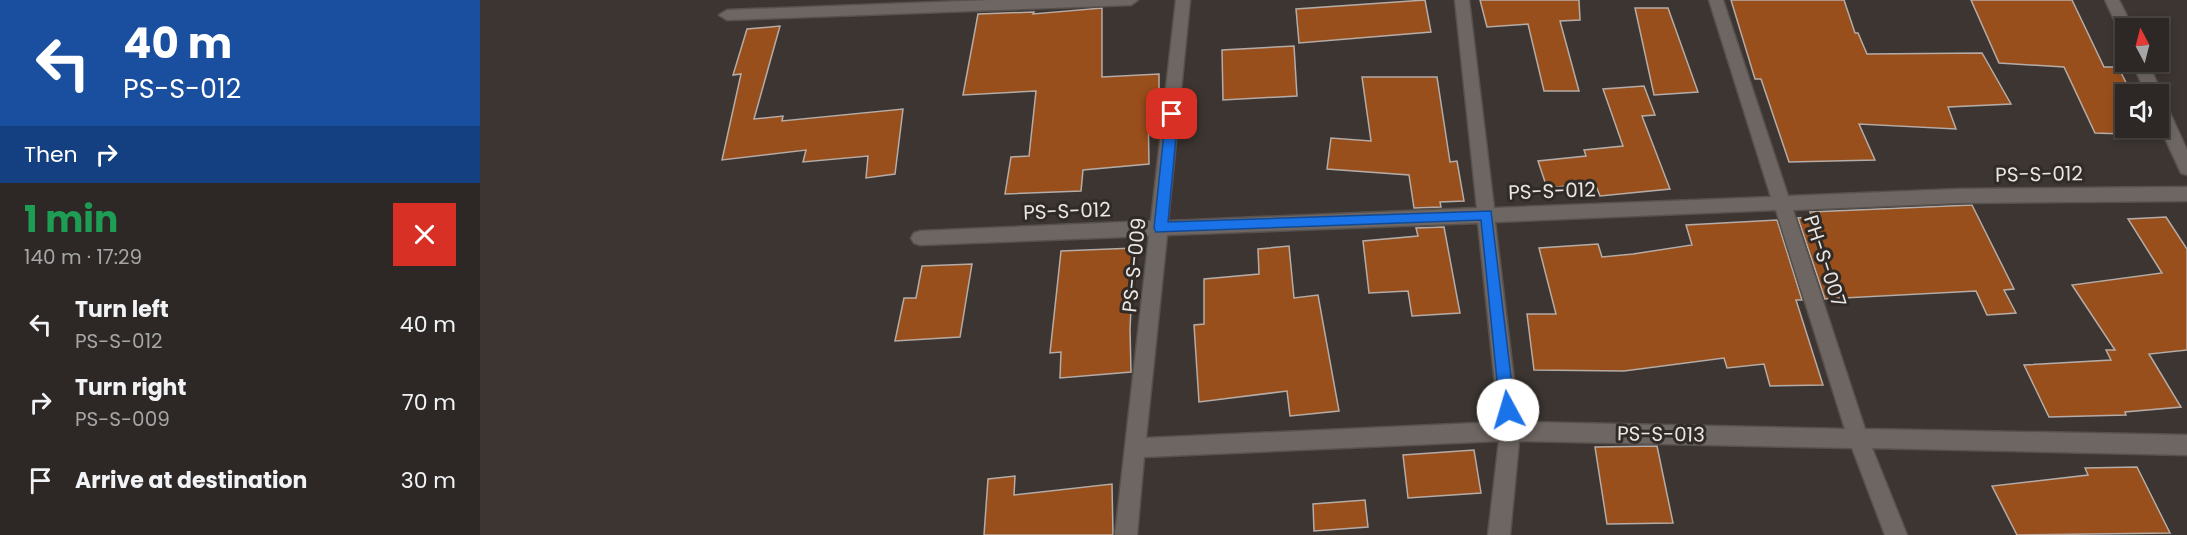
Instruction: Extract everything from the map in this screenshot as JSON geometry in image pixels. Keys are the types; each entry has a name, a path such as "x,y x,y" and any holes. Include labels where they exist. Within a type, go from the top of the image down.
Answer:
{"street":[{"path":"727,15 1131,0"},
{"name":"PS-S-009","path":"1126,535 1161,228 1183,0"},
{"path":"1462,0 1510,431 1499,535"},
{"name":"PH-S-007","path":"1716,0 1858,437 1896,535"},
{"path":"2112,0 2120,18"},
{"path":"2169,128 2187,168"},
{"name":"PS-S-012","path":"920,238 1782,202 1959,196 2187,194"},
{"name":"PS-S-013","path":"1136,448 1510,431 2187,445"}],"building":[{"path":"1425,0 1431,32 1299,43 1296,9"},
{"path":"1480,0 1579,0 1580,20 1560,21 1579,91 1544,91 1528,24 1487,27"},
{"path":"1731,0 1844,0 1855,33 1858,33 1867,54 1982,53 2011,104 1948,107 1956,129 1859,124 1875,160 1789,162 1761,79 1755,79"},
{"path":"1971,0 2072,0 2104,67 2115,67 2115,72 2121,72 2127,84 2115,84 2115,134 2095,133 2064,67 1999,63"},
{"path":"1102,8 1102,77 1159,74 1159,103 1148,104 1149,164 1083,170 1081,191 1005,194 1011,157 1029,156 1036,91 963,95 978,14 1034,12 1033,14"},
{"path":"1635,8 1668,8 1698,92 1654,95"},
{"path":"780,26 754,119 783,116 782,121 903,109 895,174 866,178 868,156 803,162 806,150 722,160 741,74 733,75 747,29"},
{"path":"1294,46 1297,96 1223,100 1222,50"},
{"path":"1362,77 1437,77 1450,162 1457,161 1464,201 1440,202 1441,207 1414,208 1409,175 1327,169 1331,138 1371,141"},
{"path":"1644,86 1655,115 1642,116 1670,189 1600,196 1595,183 1547,188 1538,161 1586,156 1584,150 1623,146 1603,89"},
{"path":"1972,205 2014,289 2004,290 2016,313 1987,315 1976,291 1825,299 1798,218 1812,217 1810,212"},
{"path":"2166,217 2187,249 2187,350 2149,354 2181,407 2125,412 2126,415 2049,417 2024,365 2111,360 2106,350 2115,350 2072,285 2162,273 2128,219"},
{"path":"1777,220 1802,300 1796,300 1823,385 1770,386 1764,364 1727,368 1724,358 1624,371 1534,370 1527,314 1556,314 1539,248 1598,244 1602,257 1633,254 1692,245 1686,225"},
{"path":"1444,227 1460,313 1412,316 1408,291 1369,293 1363,241 1418,236 1416,228"},
{"path":"1289,246 1294,298 1318,295 1339,411 1290,416 1287,391 1199,402 1194,325 1204,324 1204,279 1259,274 1258,249"},
{"path":"1134,248 1130,329 1131,372 1060,378 1061,352 1050,353 1061,251"},
{"path":"972,264 960,337 895,341 904,298 916,298 922,266"},
{"path":"1657,446 1673,523 1607,524 1595,447"},
{"path":"1474,450 1481,493 1408,498 1403,455"},
{"path":"2137,467 2170,533 2017,535 1992,486 2088,475 2085,468"},
{"path":"1015,476 1014,495 1112,484 1113,535 984,535 988,479"},
{"path":"1365,500 1368,527 1314,531 1313,504"}],"route":[{"path":"1172,114 1161,228 1487,214 1508,410"}]}
